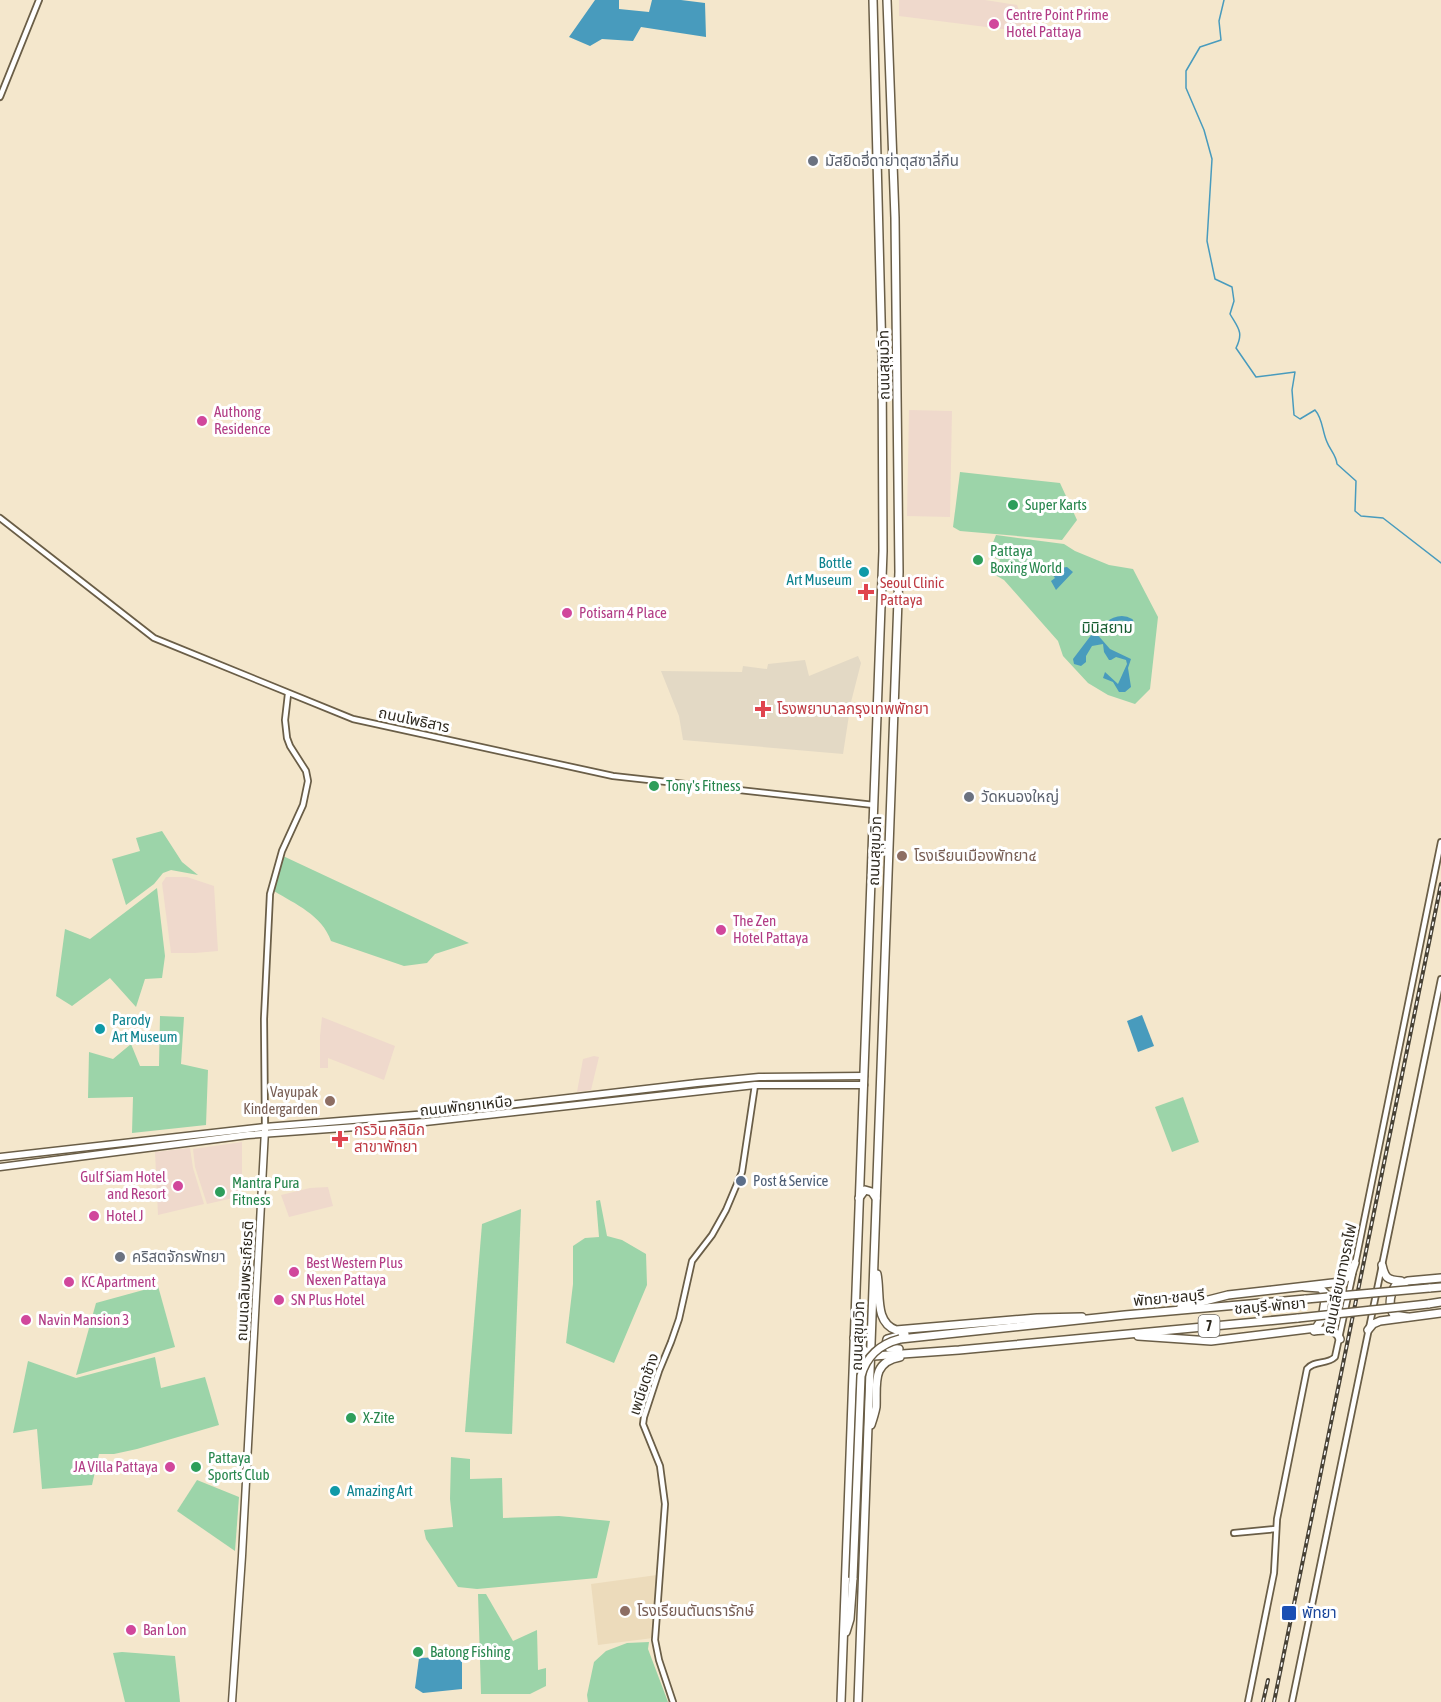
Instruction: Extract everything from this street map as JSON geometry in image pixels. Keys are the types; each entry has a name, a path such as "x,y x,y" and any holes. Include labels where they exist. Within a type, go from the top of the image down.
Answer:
{"highway":[{"name":"ถนนสุขุมวิท","path":"840,1702 883,551 880,204 873,0"},
{"name":"ถนนสุขุมวิท","path":"858,1702 897,631 899,459 895,181 887,0"},
{"path":"873,27 879,23 888,28"},
{"path":"883,437 885,444 890,445 898,437"},
{"path":"883,459 884,453 889,451 899,459"},
{"path":"868,966 875,976 884,966"},
{"path":"864,1076 880,1076"},
{"path":"864,1084 880,1085"},
{"path":"859,1198 865,1190 872,1192 876,1198"},
{"path":"874,1260 883,1321 896,1330 1037,1318 1125,1315"},
{"path":"1163,1312 1228,1295 1342,1281 1351,1275 1355,1263"},
{"path":"1382,1265 1384,1276 1388,1280 1441,1278"},
{"path":"1407,1317 1394,1315 1390,1302 1395,1286 1408,1281"},
{"path":"1271,1335 1318,1327 1322,1317 1325,1291 1317,1287 1305,1287"},
{"name":"พัทยา-ชลบุรี","path":"843,1643 850,1619 853,1578 861,1376 865,1364 873,1353 889,1342 1125,1315 1441,1287"},
{"name":"ชลบุรี-พัทยา","path":"959,1350 1441,1302"},
{"path":"1368,1330 1377,1322 1441,1313"},
{"path":"928,1329 890,1337 886,1345 892,1350 959,1350"},
{"path":"1121,1334 1210,1341 1330,1330 1334,1331 1340,1339"},
{"path":"854,1338 864,1350 871,1354 959,1350"},
{"path":"868,1443 876,1410 876,1379 882,1366 897,1358 959,1350"}],"main road":[{"name":"ถนนพัทยาเหนือ","path":"0,1157 440,1113 759,1077 864,1076"},
{"name":"ถนนพัทยาเหนือ","path":"0,1167 265,1130 425,1122 755,1085 864,1084"},
{"name":"ถนนเฉลิมพระเกียรติ","path":"232,1702 265,1130"}],"street":[{"path":"0,97 39,0"},
{"name":"ถนนโพธิสาร","path":"0,518 154,638 353,719 613,776 874,805"},
{"name":"ถนนเฉลิมพระเกียรติ","path":"265,1130 264,1019 270,894 282,851 303,805 308,781 306,771 290,746 288,738 285,720 288,694"},
{"name":"ถนนเลียบทางรถไฟ","path":"1248,1702 1274,1573 1276,1529 1307,1369 1311,1365 1333,1359 1340,1339 1441,842"},
{"path":"1292,1702 1441,979"},
{"name":"เพนียดช้าง","path":"673,1702 655,1640 665,1504 663,1480 658,1460 643,1424 659,1371 679,1319 692,1261 726,1210 741,1172 755,1085"},
{"path":"1234,1533 1276,1529"}],"shaded area":[{"name":"Centre Point Prime Hotel Pattaya","path":"899,0 985,0 1017,5 1027,32 899,16"},
{"path":"909,410 952,411 950,517 907,516"},
{"name":"โรงพยาบาลกรุงเทพพัทยา","path":"858,656 861,663 851,702 843,754 683,740 679,716 661,671 742,672 743,666 767,669 768,664 805,660 809,676"},
{"path":"166,877 187,877 214,886 218,951 171,953 162,883"},
{"path":"322,1017 395,1046 384,1080 328,1058 328,1068 320,1068"},
{"path":"599,1057 591,1090 577,1092 583,1059"},
{"path":"242,1142 242,1196 207,1204 195,1167 193,1149"},
{"name":"Gulf Siam Hotel and Resort","path":"190,1148 193,1168 204,1204 158,1215 155,1152"},
{"path":"328,1187 333,1206 289,1217 281,1195 310,1188"},
{"name":"โรงเรียนตันตรารักษ์","path":"657,1575 653,1638 598,1645 591,1584"}],"green space":[{"name":"Super Karts","path":"960,472 1060,483 1077,520 1062,540 960,531 953,527"},
{"name":"มินิสยาม","path":"996,535 1064,544 1109,565 1133,569 1158,617 1150,689 1135,704 1108,695 1088,683 1063,656 1058,641 1004,580 995,575 1000,560 988,555"},
{"path":"162,831 182,862 198,875 171,870 163,873 154,884 126,905 112,859 140,851 136,838"},
{"path":"283,856 469,943 435,954 427,963 404,966 331,941 315,917 274,891"},
{"path":"157,888 165,956 162,978 145,979 136,1007 110,978 72,1006 56,996 65,929 90,939"},
{"path":"160,1016 184,1017 181,1064 208,1070 206,1125 132,1133 133,1097 88,1098 89,1052 113,1059 131,1044 140,1066 159,1066"},
{"path":"1183,1097 1199,1142 1172,1152 1155,1107"},
{"path":"600,1200 607,1236 622,1240 646,1254 647,1285 614,1363 566,1343 573,1284 573,1246 585,1238 599,1237 596,1201"},
{"path":"521,1209 512,1434 465,1432 482,1224"},
{"path":"158,1286 175,1347 76,1375 96,1303"},
{"path":"155,1357 161,1388 205,1377 219,1425 137,1449 114,1454 99,1454 92,1485 42,1489 37,1429 13,1433 28,1361 76,1378"},
{"path":"451,1457 470,1459 470,1479 502,1478 503,1518 559,1516 610,1521 597,1578 477,1589 458,1587 426,1539 424,1530 453,1527 450,1499"},
{"path":"197,1480 239,1497 235,1551 177,1511"},
{"path":"478,1594 486,1594 513,1641 537,1630 538,1670 546,1668 546,1686 530,1694 481,1694"},
{"path":"649,1642 648,1649 668,1702 588,1702 587,1695 594,1662 606,1651 627,1643"},
{"path":"113,1653 175,1656 180,1702 125,1702"}],"water":[{"path":"595,0 619,0 619,9 649,12 652,0 705,3 706,37 641,27 633,41 602,39 590,46 569,37"},
{"path":"1067,567 1073,572 1056,590 1051,581 1055,578 1052,574 1056,570 1058,575 1061,575 1060,568"},
{"path":"1096,633 1110,649 1131,659 1128,668 1131,687 1125,692 1119,692 1113,682 1103,678 1105,672 1118,684 1127,664 1126,660 1116,657 1109,660 1104,652 1103,644 1092,646 1086,656 1086,662 1081,666 1074,664 1073,659 1092,634"},
{"path":"1142,1015 1154,1046 1138,1052 1127,1021"},
{"path":"462,1656 462,1689 423,1693 415,1688 419,1658"}],"waterway":[{"path":"1224,0 1219,21 1221,40 1200,47 1186,71 1186,88 1204,130 1212,159 1207,241 1215,279 1232,287 1234,301 1230,314 1240,334 1236,348 1256,377 1295,372 1292,390 1294,415 1300,419 1315,410 1318,414 1325,438 1337,464 1356,481 1355,511 1361,516 1383,518 1441,563"},
{"path":"1096,633 1117,619 1131,621"}],"railway":[{"path":"1274,1702 1441,884"},
{"path":"1263,1702 1268,1680"}],"place":[{"name":"Centre Point Prime Hotel Pattaya","path":"994,24"},
{"name":"มัสยิดฮี่ดาย่าตุสซาลี่กีน","path":"813,161"},
{"name":"Authong Residence","path":"202,421"},
{"name":"Super Karts","path":"1013,505"},
{"name":"Pattaya Boxing World","path":"978,560"},
{"name":"Bottle Art Museum","path":"864,572"},
{"name":"Seoul Clinic Pattaya","path":"866,592"},
{"name":"Potisarn 4 Place","path":"567,613"},
{"name":"โรงพยาบาลกรุงเทพพัทยา","path":"763,709"},
{"name":"Tony's Fitness","path":"654,786"},
{"name":"วัดหนองใหญ่","path":"969,797"},
{"name":"โรงเรียนเมืองพัทยา๔","path":"902,856"},
{"name":"The Zen Hotel Pattaya","path":"721,930"},
{"name":"Parody Art Museum","path":"100,1029"},
{"name":"Vayupak Kindergarden","path":"330,1101"},
{"name":"กรวิน คลินิก สาขาพัทยา","path":"340,1139"},
{"name":"Post & Service","path":"741,1181"},
{"name":"Gulf Siam Hotel and Resort","path":"178,1186"},
{"name":"Mantra Pura Fitness","path":"220,1192"},
{"name":"Hotel J","path":"94,1216"},
{"name":"คริสตจักรพัทยา","path":"120,1257"},
{"name":"Best Western Plus Nexen Pattaya","path":"294,1272"},
{"name":"KC Apartment","path":"69,1282"},
{"name":"SN Plus Hotel","path":"279,1300"},
{"name":"Navin Mansion 3","path":"26,1320"},
{"name":"X-Zite","path":"351,1418"},
{"name":"JA Villa Pattaya","path":"170,1467"},
{"name":"Pattaya Sports Club","path":"196,1467"},
{"name":"Amazing Art","path":"335,1491"},
{"name":"โรงเรียนตันตรารักษ์","path":"625,1611"},
{"name":"พัทยา","path":"1289,1613"},
{"name":"Ban Lon","path":"131,1630"},
{"name":"Batong Fishing","path":"418,1652"}]}
